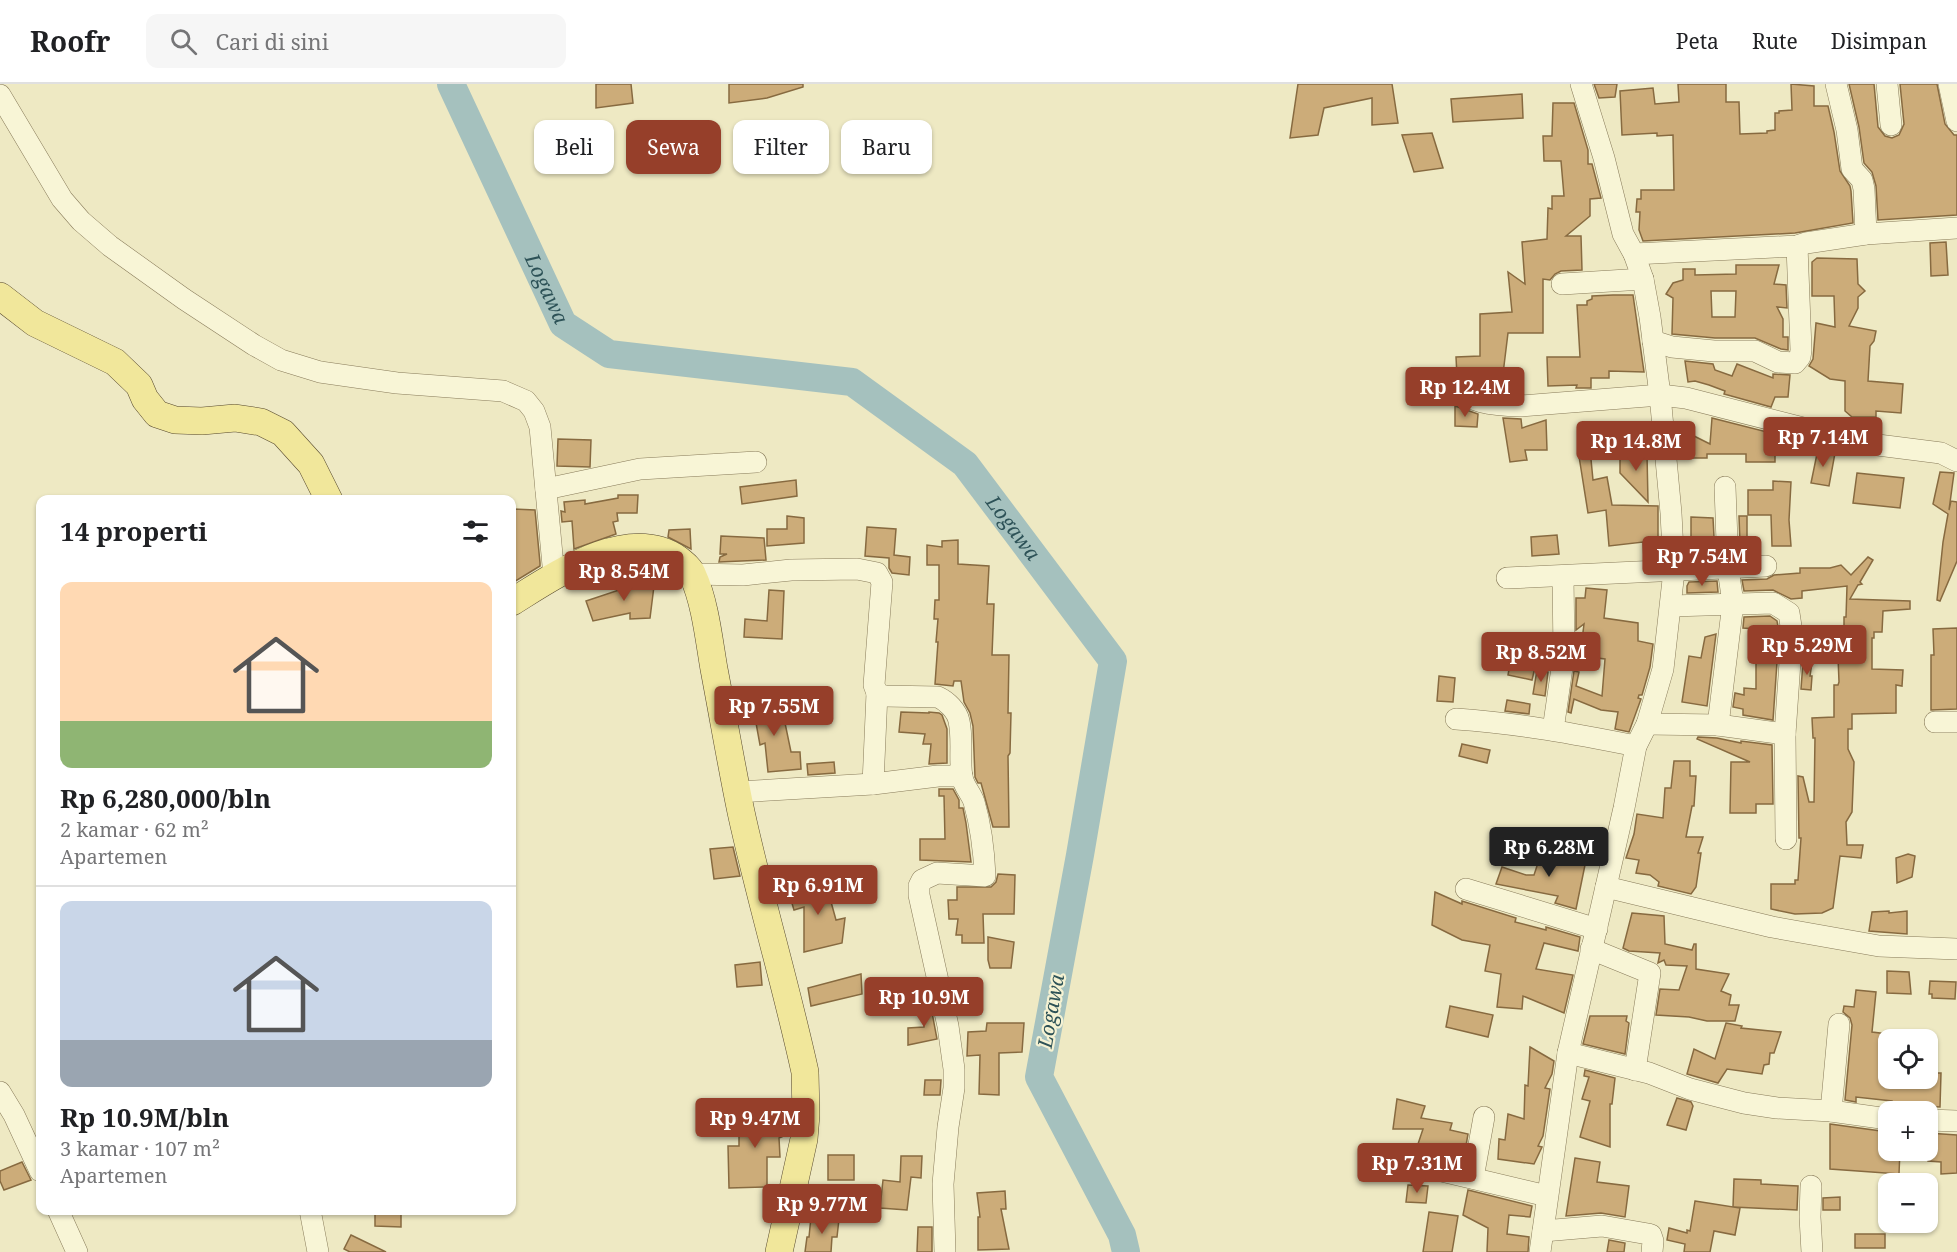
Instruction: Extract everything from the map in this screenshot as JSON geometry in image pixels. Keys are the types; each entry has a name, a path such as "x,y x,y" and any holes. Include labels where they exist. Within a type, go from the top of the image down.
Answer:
{"main road":[{"path":"0,296 35,323 114,362 139,385 145,399 157,414 175,420 202,421 235,418 261,422 283,433 311,464 326,495"},
{"path":"516,600 554,576 594,555 609,550 650,549 668,553 693,574 737,792 805,1072 804,1139 779,1252"}],"street":[{"path":"1540,1252 1568,1053 1636,746 1647,724 1664,669 1674,571 1660,395 1643,279 1634,254 1623,234 1604,158 1581,84"},
{"path":"1836,84 1852,170 1862,180 1866,234"},
{"path":"1887,84 1891,125"},
{"path":"1949,84 1957,121"},
{"path":"0,95 62,199 81,221 110,246 184,299 263,350 289,363 320,372 397,383 503,391 526,401 539,421 554,576"},
{"path":"1634,254 1797,246 1866,234 1957,228"},
{"path":"1653,341 1672,347 1714,351 1755,351 1778,362 1795,363 1800,357 1801,350 1797,246"},
{"path":"1562,284 1643,279"},
{"path":"1446,384 1460,395 1476,402 1510,406 1660,395 1686,398 1863,443 1941,453 1957,461"},
{"path":"546,489 640,469 756,462"},
{"path":"1718,724 1733,603 1728,569 1725,487"},
{"path":"1507,578 1766,566"},
{"path":"693,574 743,575 790,570 857,569 877,573 882,582 874,685 877,693 873,784"},
{"path":"1553,730 1564,654 1563,576"},
{"path":"1671,606 1773,603 1789,613 1792,633 1785,734 1786,839"},
{"path":"877,693 884,696 938,698 947,704 959,719 962,776 966,789 973,799 984,850 985,876 937,873 922,880 919,886 919,895 948,1026 954,1069 954,1088 943,1184 945,1252"},
{"path":"1456,719 1499,721 1636,746"},
{"path":"1935,722 1957,722"},
{"path":"1647,724 1718,724 1785,734"},
{"path":"737,792 962,776"},
{"path":"1606,887 1772,927 1879,946 1957,949"},
{"path":"1466,889 1594,939 1650,973 1635,1070"},
{"path":"1831,1111 1839,1024"},
{"path":"1568,1053 1635,1070 1690,1089 1744,1103 1878,1118"},
{"path":"0,1092 14,1115 36,1163"},
{"path":"1473,1178 1484,1117"},
{"path":"1938,1120 1957,1121"},
{"path":"1429,1168 1547,1196"},
{"path":"1811,1186 1812,1252"},
{"path":"60,1215 77,1252"},
{"path":"311,1215 318,1252"},
{"path":"1543,1231 1602,1226 1648,1234 1652,1235 1653,1239 1652,1252"}],"building":[{"path":"596,84 631,84 633,103 596,108"},
{"path":"729,84 803,84 803,87 767,98 729,103"},
{"path":"1298,84 1392,84 1398,123 1372,125 1372,98 1324,108 1318,135 1290,138"},
{"path":"1594,84 1617,84 1615,97 1599,98"},
{"path":"1678,84 1726,84 1726,102 1739,102 1740,134 1767,133 1767,131 1775,130 1775,113 1792,110 1791,84 1814,86 1814,106 1828,106 1840,171 1850,186 1853,223 1795,233 1643,241 1639,230 1640,212 1636,212 1637,199 1641,199 1641,190 1674,190 1673,135 1657,136 1657,133 1622,135 1620,91 1653,88 1655,104 1679,102"},
{"path":"1849,84 1874,84 1878,127 1885,136 1892,138 1899,135 1904,124 1900,84 1937,84 1945,124 1954,135 1957,135 1957,215 1878,220 1876,186 1872,172 1864,163 1859,127"},
{"path":"1522,94 1523,118 1453,122 1451,99"},
{"path":"1553,103 1574,103 1588,150 1588,164 1592,164 1601,198 1590,199 1590,216 1566,236 1581,236 1582,270 1561,271 1550,280 1543,279 1543,333 1508,333 1502,382 1475,378 1475,384 1467,382 1457,376 1456,357 1480,356 1480,314 1512,312 1508,272 1525,284 1522,242 1547,239 1548,208 1552,209 1552,196 1564,196 1561,161 1544,161 1543,136 1552,136"},
{"path":"1432,133 1443,168 1414,172 1402,135"},
{"path":"1946,242 1948,275 1931,276 1930,243"},
{"path":"1817,258 1857,259 1858,284 1865,291 1858,297 1858,308 1849,326 1876,331 1874,341 1870,346 1868,381 1903,384 1901,413 1876,411 1876,417 1852,417 1845,411 1845,381 1830,379 1809,366 1813,359 1816,323 1835,327 1834,296 1812,296 1812,262"},
{"path":"1736,265 1779,265 1774,284 1786,285 1787,308 1777,307 1783,319 1783,337 1788,337 1788,350 1755,338 1715,338 1672,334 1673,298 1666,294 1673,283 1683,280 1683,269 1695,269 1695,275 1736,274","holes":["1711,291 1736,291 1735,317 1712,317"]},
{"path":"1633,295 1644,372 1609,371 1609,378 1591,378 1591,388 1576,388 1577,385 1548,386 1547,357 1580,357 1577,305 1587,305 1587,301 1592,299 1592,296"},
{"path":"1685,361 1713,364 1715,370 1732,376 1737,364 1773,378 1773,374 1790,375 1788,397 1775,397 1771,407 1724,394 1725,391 1709,385 1695,381 1688,382"},
{"path":"1455,406 1478,414 1477,427 1455,426"},
{"path":"1503,418 1521,419 1522,428 1546,420 1547,450 1525,450 1527,460 1510,462"},
{"path":"1712,418 1775,434 1775,462 1746,462 1746,454 1707,454 1707,458 1693,458 1685,452 1688,433 1710,444"},
{"path":"558,439 591,440 590,467 557,466"},
{"path":"1590,449 1593,480 1607,477 1612,505 1658,506 1658,553 1661,558 1644,559 1643,542 1609,546 1606,510 1588,513 1578,450"},
{"path":"1818,449 1835,453 1829,486 1811,483"},
{"path":"1647,454 1648,502 1620,473 1620,455"},
{"path":"1940,472 1954,473 1949,510 1951,501 1957,502 1957,561 1940,601 1937,600 1948,514 1933,504"},
{"path":"1857,473 1904,478 1900,508 1853,503"},
{"path":"796,480 797,496 742,504 740,487"},
{"path":"1773,481 1791,482 1789,520 1791,546 1772,546 1771,515 1748,515 1748,490 1773,490"},
{"path":"618,495 638,495 637,513 617,513 618,521 613,522 616,534 574,549 572,521 562,522 561,511 565,512 564,502 585,500 585,504 618,498"},
{"path":"516,509 535,510 540,566 516,581"},
{"path":"787,516 804,518 804,543 767,546 767,529 787,529"},
{"path":"1739,516 1747,516 1747,543 1740,543"},
{"path":"1691,517 1713,518 1715,556 1689,557"},
{"path":"867,527 896,529 894,555 910,557 909,575 892,573 889,568 889,558 865,556"},
{"path":"690,529 691,549 668,537 669,530"},
{"path":"1557,535 1559,554 1532,556 1531,537"},
{"path":"721,536 764,538 766,560 719,562 720,557 727,554 720,554"},
{"path":"958,540 958,564 989,566 987,604 994,604 992,655 1009,655 1008,713 1011,713 1008,756 1009,827 993,827 981,783 978,783 975,777 973,726 964,702 961,681 954,681 953,686 935,684 938,619 934,619 935,600 939,600 939,565 927,565 927,545 942,547 942,541"},
{"path":"1868,557 1873,560 1860,582 1862,584 1858,585 1850,599 1910,601 1910,609 1883,611 1882,632 1874,632 1874,638 1872,638 1872,669 1903,670 1902,686 1896,685 1896,713 1852,714 1852,729 1848,729 1848,749 1854,762 1852,812 1846,822 1847,845 1863,845 1861,858 1840,856 1833,908 1822,913 1795,914 1771,909 1771,884 1795,884 1795,880 1798,880 1801,838 1799,838 1798,776 1803,777 1809,802 1814,802 1815,738 1813,738 1812,718 1834,717 1834,685 1838,685 1839,682 1838,657 1844,657 1847,586 1802,591 1802,598 1791,599 1773,590 1744,591 1742,580 1767,579 1774,575 1800,573 1800,568 1830,568 1841,565 1851,575"},
{"path":"655,578 650,618 630,619 630,613 593,621 586,601"},
{"path":"1717,581 1718,592 1687,593 1689,582"},
{"path":"1586,588 1607,590 1604,618 1638,623 1638,641 1653,644 1650,667 1642,695 1638,698 1641,699 1629,732 1615,729 1618,712 1601,710 1574,699 1571,713 1568,712 1574,671 1579,672 1576,686 1602,696 1605,659 1580,656 1584,624 1576,630 1576,598 1585,598"},
{"path":"769,590 784,591 782,639 744,637 745,619 767,621"},
{"path":"1770,616 1777,621 1779,633 1773,720 1743,715 1743,709 1733,707 1735,693 1744,695 1744,688 1756,689 1756,629 1743,628 1744,617"},
{"path":"1957,628 1957,709 1931,710 1933,629"},
{"path":"1513,634 1542,637 1535,658 1537,659 1532,680 1508,675 1513,647 1508,646"},
{"path":"1716,634 1707,706 1682,702 1689,656 1701,658 1705,637"},
{"path":"1803,662 1812,663 1811,690 1801,689"},
{"path":"1537,670 1548,672 1545,696 1533,694"},
{"path":"1439,676 1455,678 1453,702 1437,701"},
{"path":"774,694 777,722 785,723 791,752 800,752 801,769 768,772 765,743 760,745 752,701"},
{"path":"1507,700 1530,704 1529,714 1505,711"},
{"path":"901,712 929,712 942,715 947,729 947,763 929,764 931,744 923,744 925,734 899,732"},
{"path":"1698,737 1772,745 1773,804 1756,804 1756,813 1730,813 1731,762 1750,762 1697,739"},
{"path":"1462,744 1490,750 1487,763 1459,756"},
{"path":"1674,761 1690,761 1690,776 1696,776 1694,806 1692,806 1686,837 1703,837 1698,853 1701,853 1696,887 1691,894 1658,886 1659,882 1650,875 1636,873 1639,860 1626,858 1634,834 1637,814 1663,818 1665,788 1671,788"},
{"path":"834,762 835,773 808,775 807,764"},
{"path":"939,789 953,789 959,800 959,808 963,808 971,862 920,860 920,839 945,839 944,796 939,796"},
{"path":"1544,845 1564,850 1561,860 1585,865 1576,909 1555,903 1558,896 1496,884 1502,867 1526,875 1534,875"},
{"path":"733,847 740,876 714,879 710,849"},
{"path":"1908,854 1915,856 1912,877 1897,883 1896,858"},
{"path":"998,874 1015,875 1014,914 983,914 984,943 962,943 962,935 956,935 958,919 949,919 948,900 957,900 957,887 991,887 996,882"},
{"path":"825,880 836,920 845,918 842,943 804,952 804,907 794,910 788,890"},
{"path":"1435,892 1462,904 1462,901 1516,918 1515,922 1546,930 1546,927 1580,937 1578,951 1544,943 1536,969 1573,975 1564,1013 1523,996 1522,1009 1497,1007 1501,974 1485,971 1490,945 1462,940 1432,925"},
{"path":"1889,911 1889,913 1907,911 1907,934 1869,931 1872,912"},
{"path":"1632,913 1664,916 1665,944 1692,950 1696,944 1696,969 1729,974 1721,991 1731,995 1729,1005 1739,1005 1735,1021 1707,1021 1689,1017 1656,1015 1660,989 1679,990 1687,966 1666,965 1664,960 1658,963 1660,953 1629,951 1623,948"},
{"path":"988,937 1014,942 1011,968 990,968"},
{"path":"760,962 762,985 737,987 735,965"},
{"path":"1887,971 1909,972 1911,994 1887,993"},
{"path":"861,974 862,994 811,1006 808,988"},
{"path":"1930,981 1956,982 1955,999 1932,998 1932,994 1929,994"},
{"path":"1856,990 1876,992 1872,1032 1878,1033 1878,1089 1938,1089 1938,1073 1941,1073 1940,1107 1938,1107 1938,1101 1892,1101 1856,1097 1856,1102 1845,1100 1852,1025 1850,1018 1843,1012 1844,1006 1854,1007"},
{"path":"930,1002 937,1039 908,1045 908,1028 924,1027 923,1003"},
{"path":"1450,1006 1493,1015 1488,1037 1446,1027"},
{"path":"1590,1016 1627,1016 1626,1021 1629,1023 1625,1054 1583,1044"},
{"path":"987,1023 1024,1023 1022,1052 999,1053 999,1095 979,1094 980,1055 967,1056 968,1032 986,1031"},
{"path":"1726,1023 1742,1026 1741,1028 1781,1032 1774,1053 1770,1053 1769,1064 1764,1065 1762,1074 1727,1069 1718,1083 1687,1074 1694,1049 1715,1059"},
{"path":"1530,1047 1554,1061 1552,1074 1545,1088 1550,1089 1543,1136 1538,1146 1542,1147 1534,1164 1498,1159 1499,1139 1505,1140 1508,1114 1524,1119 1525,1085 1528,1086"},
{"path":"1585,1070 1615,1078 1612,1104 1610,1104 1610,1147 1580,1137 1590,1101 1582,1099 1589,1077 1584,1076"},
{"path":"925,1080 941,1080 940,1095 924,1095"},
{"path":"1677,1098 1691,1102 1693,1106 1686,1130 1667,1125"},
{"path":"1397,1099 1425,1106 1421,1118 1452,1123 1450,1130 1468,1134 1463,1163 1415,1153 1423,1129 1393,1129"},
{"path":"739,1113 786,1113 786,1135 779,1138 780,1157 767,1157 767,1187 729,1188 728,1146 739,1146"},
{"path":"1830,1124 1878,1131 1878,1161 1900,1161 1899,1173 1830,1169"},
{"path":"1938,1134 1957,1135 1957,1173 1941,1174 1941,1162 1928,1161 1938,1161"},
{"path":"828,1155 854,1155 854,1180 828,1180"},
{"path":"901,1156 922,1156 921,1178 911,1177 907,1210 880,1208 883,1180 900,1182"},
{"path":"1575,1158 1600,1162 1597,1182 1629,1186 1625,1217 1601,1213 1566,1216"},
{"path":"22,1162 31,1180 4,1190 0,1181 0,1171"},
{"path":"1734,1179 1761,1180 1761,1184 1798,1186 1797,1210 1733,1207"},
{"path":"1408,1185 1428,1186 1426,1203 1406,1202"},
{"path":"1468,1190 1532,1206 1530,1217 1509,1215 1507,1234 1529,1237 1528,1252 1487,1252 1488,1228 1463,1215"},
{"path":"1005,1191 1006,1209 1001,1209 1009,1249 978,1250 978,1217 980,1217 977,1193"},
{"path":"1840,1197 1840,1210 1823,1210 1823,1198"},
{"path":"1695,1201 1740,1208 1735,1235 1714,1231 1710,1252 1684,1252 1685,1244 1667,1240 1669,1228 1687,1233 1687,1230 1690,1231"},
{"path":"1429,1212 1458,1216 1452,1252 1423,1252"},
{"path":"375,1215 401,1215 401,1227 375,1226"},
{"path":"811,1217 839,1219 837,1237 832,1237 831,1252 805,1252"},
{"path":"918,1227 932,1227 932,1252 917,1252"},
{"path":"1855,1234 1885,1234 1885,1248 1855,1248"},
{"path":"351,1235 386,1252 350,1252 344,1249"},
{"path":"1609,1240 1625,1243 1624,1252 1607,1252"}],"waterway":[{"name":"Logawa","path":"451,84 563,324 609,354 852,382 965,464 1113,661 1039,1077 1122,1235 1126,1252"}]}
